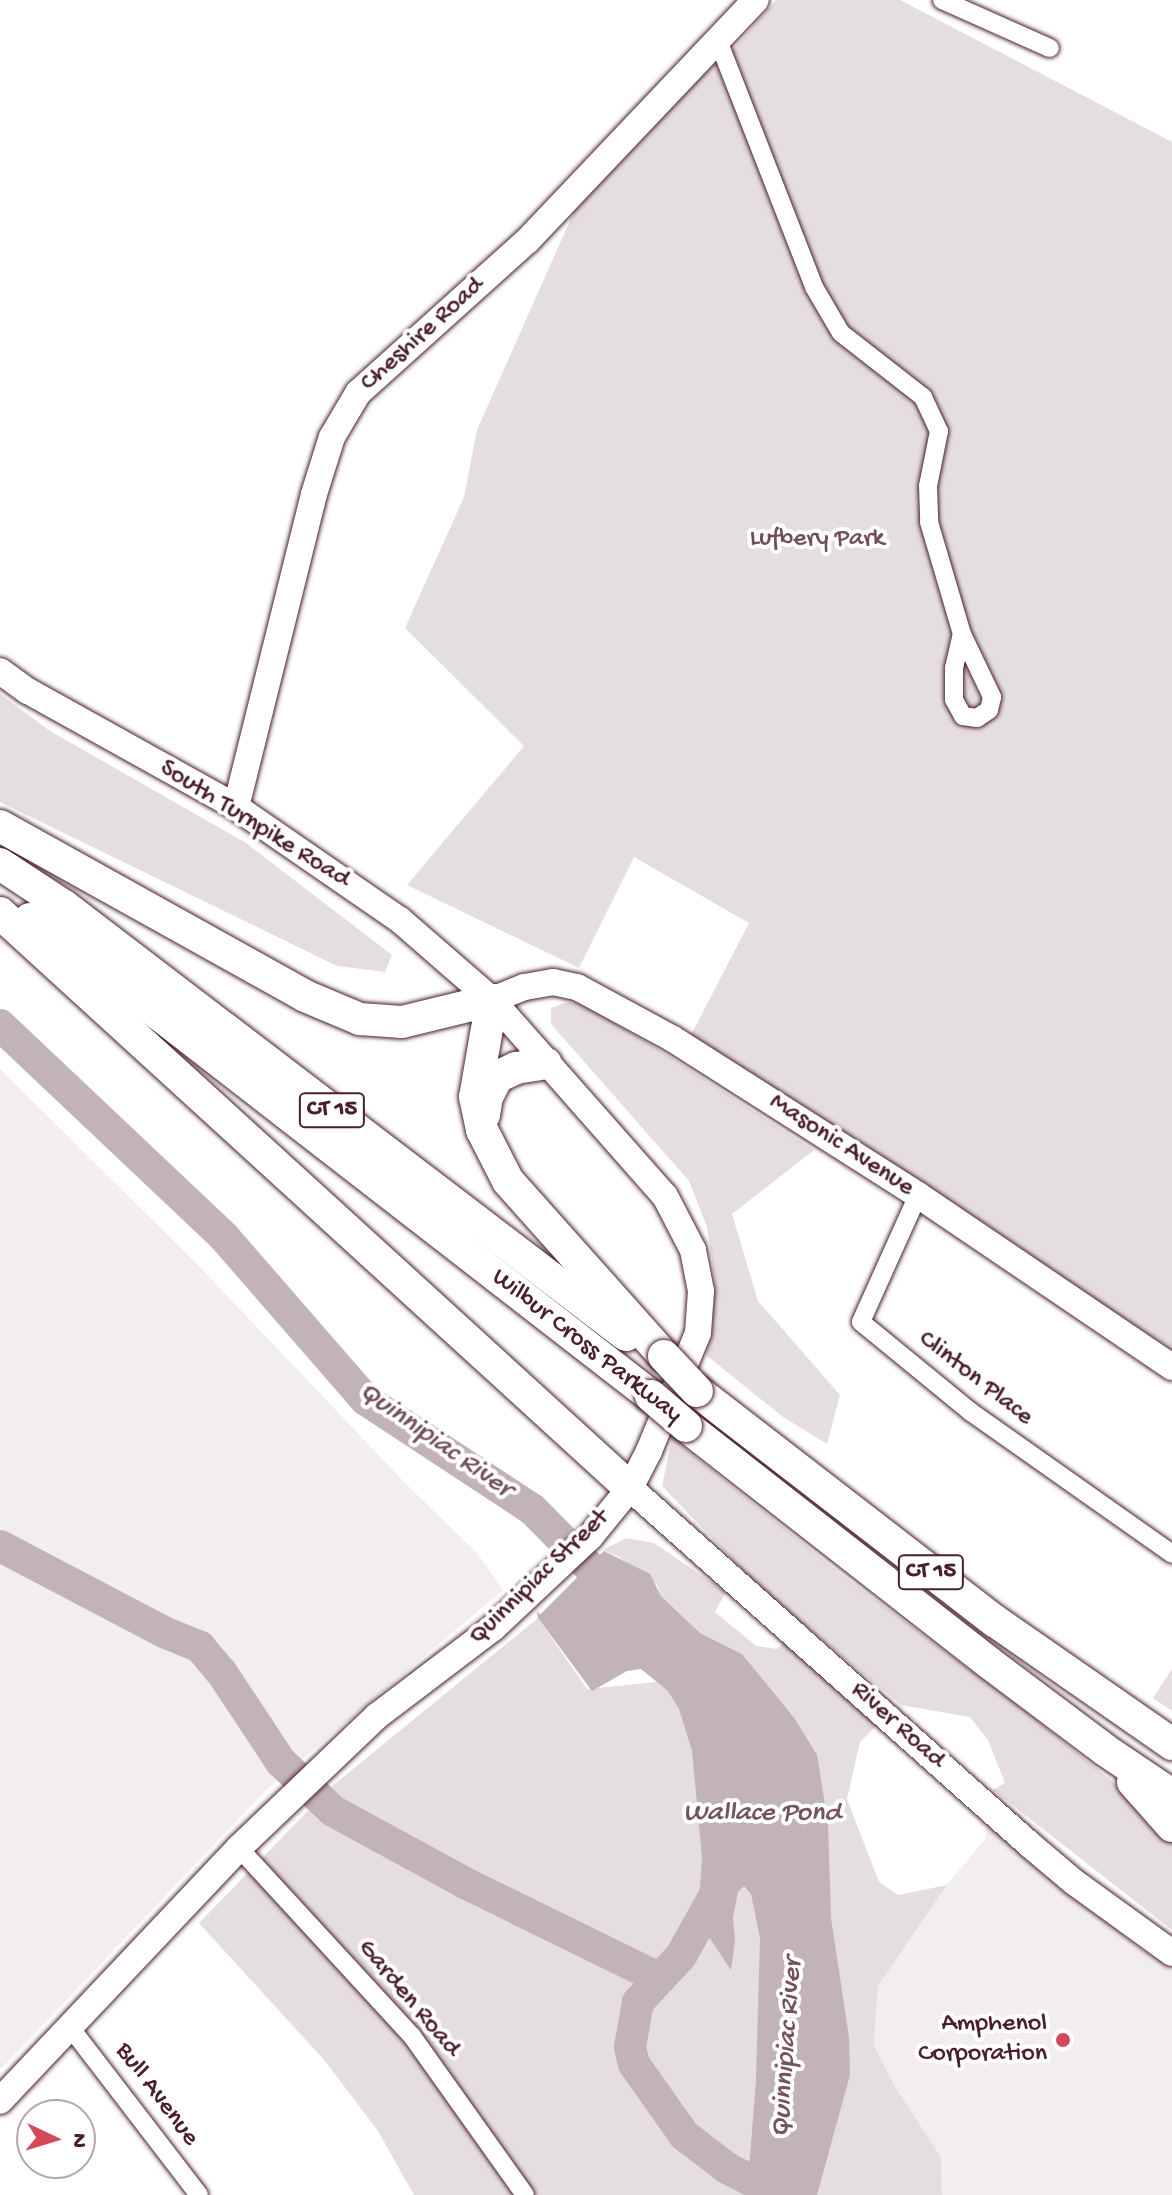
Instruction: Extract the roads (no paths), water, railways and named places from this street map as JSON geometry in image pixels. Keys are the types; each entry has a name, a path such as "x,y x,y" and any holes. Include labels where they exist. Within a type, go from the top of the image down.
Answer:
{"highway":[{"path":"0,826 305,996 360,1019 402,1022 492,1000 475,1097 482,1130 508,1181 662,1358"},
{"name":"Wilbur Cross Parkway","path":"0,864 64,906 662,1358 697,1391 995,1621 1172,1744"},
{"name":"Wilbur Cross Parkway","path":"0,900 72,947 1105,1750 1172,1795"},
{"path":"0,913 630,1488"},
{"path":"482,1130 487,1097 497,1077 516,1068 546,1063"},
{"path":"1105,1750 1172,1826"}],"main road":[{"name":"Cheshire Road","path":"236,807 314,494 332,437 358,393 527,241 719,43 756,0"},
{"name":"South Turnpike Road","path":"0,671 28,691 236,807 400,920 492,1000"},
{"name":"Masonic Avenue","path":"492,1000 525,987 553,982 577,987 673,1039 918,1195 1172,1367"},
{"name":"Quinnipiac Street","path":"3,2090 70,2027 285,1803 377,1716 493,1628 590,1537 630,1488 698,1333 698,1270 682,1224 665,1196 492,1000"},
{"name":"River Road","path":"630,1488 1029,1844 1074,1882 1172,1953"}],"street":[{"path":"942,0 1050,48"},
{"path":"719,43 814,287 841,333 923,397 939,431 928,486 929,522 962,634"},
{"name":"Clinton Place","path":"918,1195 861,1322 971,1412 1172,1554"},
{"name":"Garden Road","path":"239,1848 412,2036 525,2195"},
{"name":"Bull Avenue","path":"70,2027 199,2195"}],"water":[{"name":"Wallace Pond","path":"604,1551 650,1574 661,1596 700,1633 742,1654 795,1719 817,1755 828,1823 831,1918 849,2037 850,2075 817,2195 747,2195 756,2080 760,1938 751,1894 744,1886 738,1892 733,1917 735,1941 731,1970 703,1928 699,1901 702,1858 692,1751 679,1709 668,1691 641,1669 627,1671 592,1691 538,1618 537,1612"}],"waterway":[{"name":"Quinnipiac River","path":"0,1025 225,1238 366,1400 532,1509 617,1595"},
{"name":"Quinnipiac River","path":"0,1546 166,1633 200,1647 222,1673 281,1762 333,1811 465,1883 659,1978"},
{"name":"Quinnipiac River","path":"721,1884 681,1956 638,2002 630,2047 634,2064 684,2135 727,2168 779,2195"}],"place":[{"name":"Amphenol Corporation","path":"1063,2040"}],"park label":[{"name":"Lufbery Park","path":"817,540"}]}
